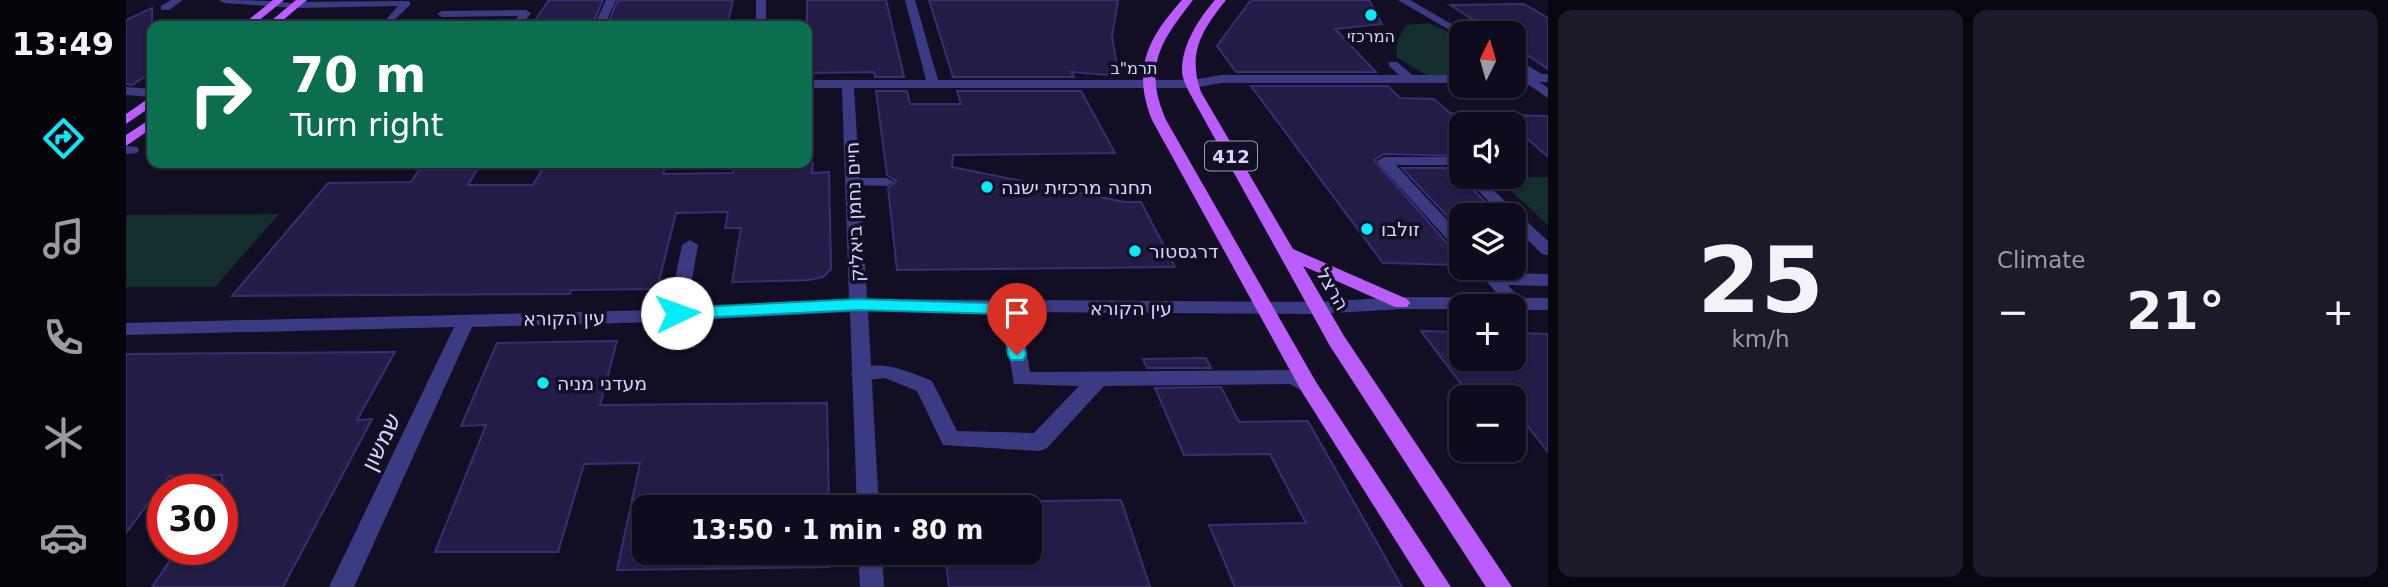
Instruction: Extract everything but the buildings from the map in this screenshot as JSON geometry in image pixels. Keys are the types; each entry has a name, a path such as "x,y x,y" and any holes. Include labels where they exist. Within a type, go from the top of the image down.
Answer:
{"main road":[{"name":"412","path":"1188,0 1157,44 1148,91 1159,120 1309,387 1438,587"},
{"name":"הרצל","path":"1221,0 1213,8 1194,46 1188,72 1193,84 1317,308 1500,587"},
{"path":"252,21 276,2"},
{"path":"276,21 299,3"},
{"path":"126,120 147,104"},
{"path":"128,148 147,127"},
{"path":"1288,253 1401,303"}],"street":[{"path":"165,8 178,0"},
{"path":"224,0 405,4 390,21"},
{"path":"601,21 611,0"},
{"path":"761,0 761,21"},
{"path":"910,0 933,84"},
{"path":"1403,0 1449,26"},
{"path":"442,14 526,13 520,21"},
{"path":"1393,64 1411,79"},
{"path":"1532,78 1548,94"},
{"name":"תרמ\"ב","path":"812,85 1193,84 1221,79 1449,79"},
{"name":"חיים נחמן ביאליק","path":"848,85 867,495"},
{"path":"126,91 147,93"},
{"path":"1449,161 1384,161 1449,231"},
{"path":"854,182 887,182"},
{"path":"1484,189 1499,203"},
{"path":"1526,229 1548,250"},
{"path":"677,313 690,245"},
{"path":"1526,277 1548,280"},
{"path":"1494,280 1507,294"},
{"name":"עין הקורא","path":"126,329 659,316 858,305 1317,308 1449,303"},
{"name":"עין הקורא","path":"1526,305 1544,308"},
{"path":"1010,308 1021,379 1294,377 1309,387"},
{"name":"שמשון","path":"341,587 467,319"},
{"path":"861,373 886,371 925,386 950,439 1039,442 1099,378"},
{"path":"871,565 872,587"}],"green space":[{"path":"1429,23 1449,32 1449,75 1426,75 1396,57 1397,41 1406,25"},
{"path":"1526,177 1548,177 1548,225 1509,189 1526,189"},
{"path":"279,214 215,287 126,287 126,215"}],"place":[{"name":"המרכזי","path":"1371,15"},
{"name":"תחנה מרכזית ישנה","path":"987,187"},
{"name":"זולבו","path":"1367,229"},
{"name":"דרגסטור","path":"1135,251"},
{"name":"מעדני מניה","path":"543,383"}],"route":[{"path":"677,313 858,305 1010,308 1017,355"}]}
